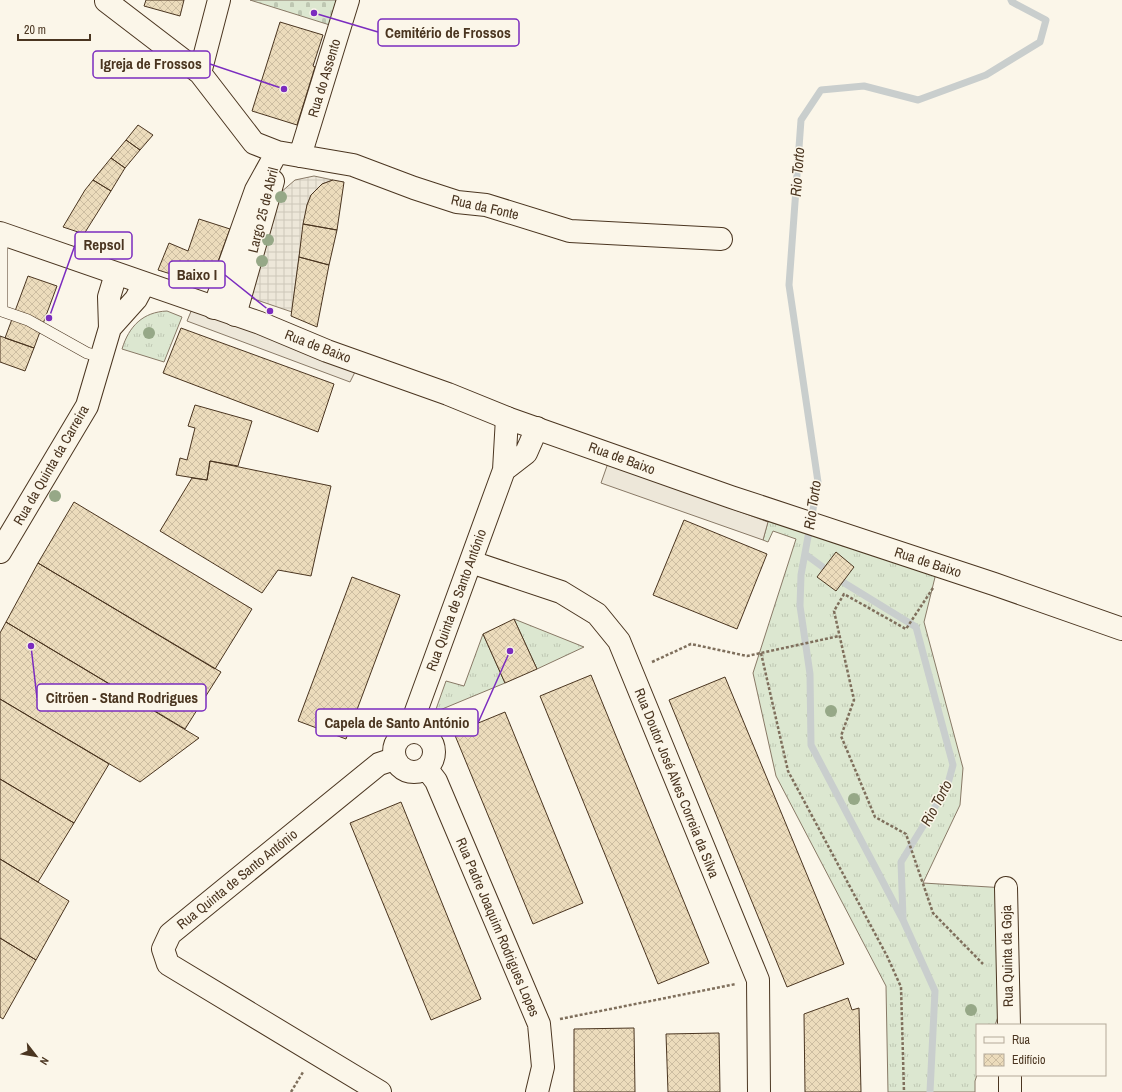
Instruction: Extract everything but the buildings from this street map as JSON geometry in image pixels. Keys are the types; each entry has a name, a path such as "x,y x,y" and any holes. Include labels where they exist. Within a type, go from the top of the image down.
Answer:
{"street":[{"path":"200,73 219,0"},
{"name":"Rua do Assento","path":"300,156 348,0"},
{"name":"Rua da Fonte","path":"106,1 200,73 254,142 277,152 353,165 414,188 457,202 486,205 570,231 721,239"},
{"name":"Largo 25 de Abril","path":"214,308 256,190 277,152"},
{"name":"Largo 25 de Abril","path":"235,315 270,194 277,152"},
{"name":"Rua de Baixo","path":"1,233 260,323 327,351 448,394 507,418 771,510 994,584 1122,629"},
{"name":"Rua da Quinta da Carreira","path":"0,552 87,406 110,328 109,297 128,278 136,299 110,328"},
{"name":"Rua Quinta de Santo António","path":"414,732 415,714 504,470 507,418"},
{"path":"504,470 526,454 537,428"},
{"name":"Rua Doutor José Alves Correia da Silva","path":"471,562 561,592 597,614 619,641 758,980 759,1092"},
{"path":"414,732 420,733 430,740 434,752 433,758 426,768 414,772 408,772 402,769 394,759 394,746 401,736 414,732"},
{"name":"Rua Quinta de Santo António","path":"380,1092 168,964 163,950 170,934 379,764 394,759"},
{"name":"Rua Padre Joaquim Rodrigues Lopes","path":"426,768 436,781 539,1024 543,1067 537,1092"},
{"name":"Rua Quinta da Goja","path":"1006,888 1009,1024"},
{"path":"1010,1076 1010,1092"}],"lane":[{"path":"1,233 2,311 28,320 87,353 102,356"}],"path":[{"path":"934,586 906,629 844,594 834,611 854,700 841,736 875,817 906,834 933,913 1008,990"},
{"path":"632,671 692,644 747,656 839,636"},
{"path":"761,653 788,772 887,956 901,987 904,1092"},
{"path":"539,1024 758,980"}],"green space":[{"path":"250,0 340,0 333,26"},
{"path":"167,311 182,317 164,362 122,349 133,327 138,322 151,314"},
{"path":"771,510 938,565 924,622 963,768 960,805 923,883 1006,888 1008,990 995,1024 976,1024 977,1076 975,1092 888,1092 886,986 776,776 753,673 796,539 773,531 768,542 763,540"},
{"path":"514,619 584,647 537,669"},
{"path":"483,634 505,683 435,712 446,681 464,686"}],"shaded area":[{"path":"314,176 333,180 322,184 311,195 307,205 292,312 248,297 280,193 295,180"},
{"path":"192,309 356,370 350,382 187,321"},
{"path":"608,463 768,522 763,540 601,483"}],"waterway":[{"name":"Rio Torto","path":"930,1092 935,991 903,920 811,745 810,674 800,606 801,575 818,482 789,285 801,120 821,90 864,86 918,100 986,75 1040,42 1046,20 1012,2 1011,0"},
{"name":"Rio Torto","path":"805,554 846,584 916,627 953,765 947,787 901,862 903,918"}],"place":[{"name":"Cemitério de Frossos","path":"314,13"},
{"name":"Igreja de Frossos","path":"284,89"},
{"name":"Baixo I","path":"270,311"},
{"name":"Repsol","path":"49,318"},
{"name":"Citröen - Stand Rodrigues","path":"31,646"},
{"name":"Capela de Santo António","path":"510,651"}]}
